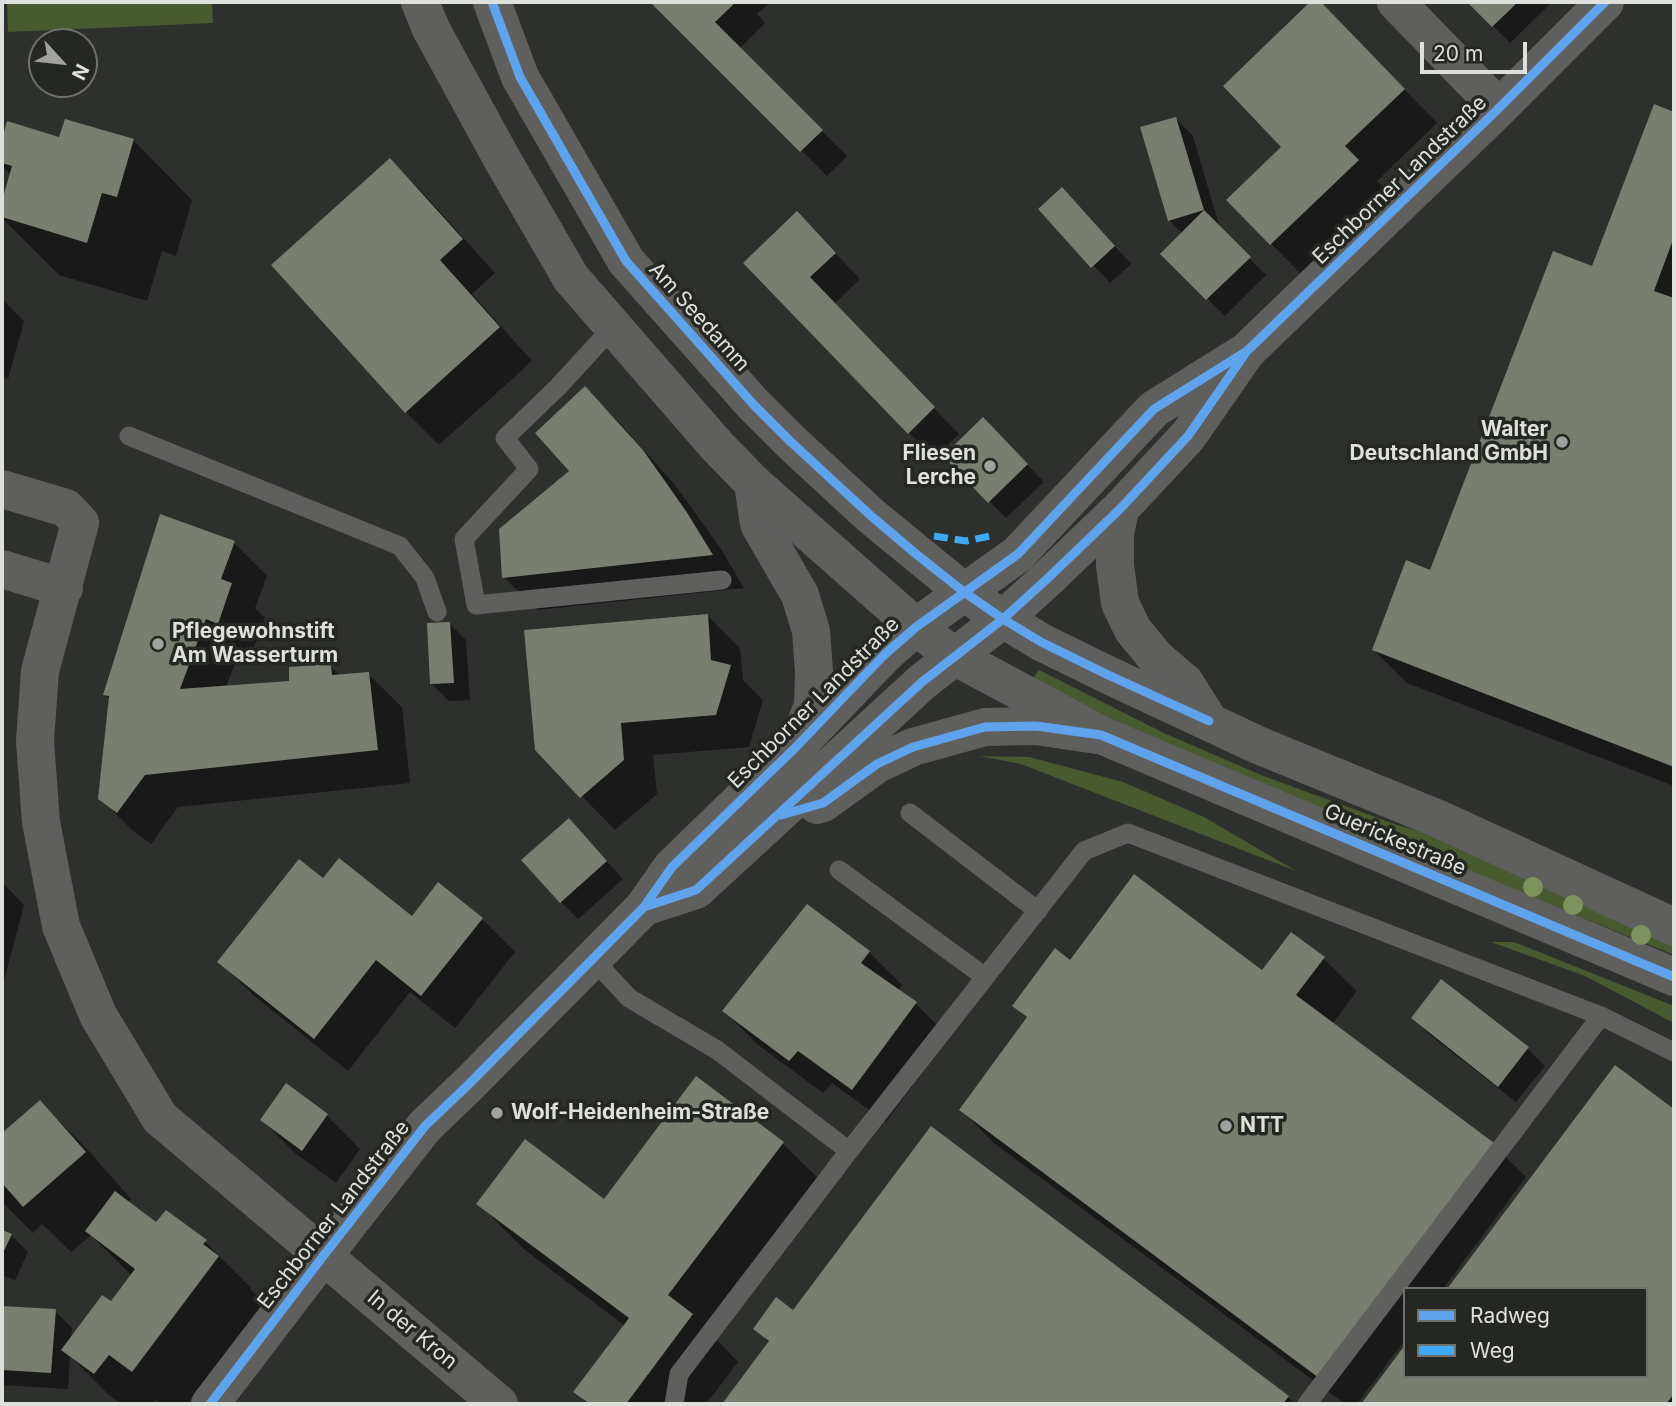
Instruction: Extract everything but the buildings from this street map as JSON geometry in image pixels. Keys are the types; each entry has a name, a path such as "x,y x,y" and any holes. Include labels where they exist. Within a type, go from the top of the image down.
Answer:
{"street":[{"path":"420,2 431,29 570,278 717,446 753,483 916,627"},
{"name":"Am Seedamm","path":"492,2 520,77 626,261 753,404 791,442 870,515 964,592"},
{"path":"1396,2 1499,108"},
{"name":"Eschborner Landstraße","path":"644,907 696,890 922,682 1003,619 1120,509 1188,436 1247,351 1605,2"},
{"name":"Eschborner Landstraße","path":"210,1404 425,1126 644,907 672,867 796,747 884,655 916,627 1018,554 1154,409 1247,351"},
{"name":"Eschborner Landstraße","path":"753,483 759,524 800,595 810,631 814,671 813,706 796,747"},
{"path":"2,489 66,508 80,523 40,671 35,741 41,822 61,926 98,1015 160,1118 324,1255"},
{"path":"1120,509 1115,534 1115,565 1120,603 1133,630 1156,658 1185,683 1209,721"},
{"path":"2,569 64,588"},
{"name":"Guerickestraße","path":"964,592 1041,642 1106,674 1258,745 1441,820 1674,928"},
{"name":"Guerickestraße","path":"916,627 954,656 1101,735 1674,977"},
{"name":"Eschborner Landstraße","path":"778,816 823,803 877,764 913,747 985,727 1036,726 1101,735"},
{"name":"In der Kron","path":"324,1255 499,1404"}],"lane":[{"path":"613,327 558,387 505,438 530,469 464,539 476,605 722,580"},
{"path":"130,436 400,545 425,578 437,612"},
{"path":"910,813 1038,911"},
{"path":"674,1404 679,1374 849,1150 1084,851 1128,833 1601,1016 1674,1052"},
{"path":"839,870 985,977"},
{"path":"592,958 629,998 717,1050 849,1150"},
{"path":"1307,1404 1601,1016"}],"green space":[{"path":"7,2 212,2 213,23 28,28 28,31 8,32"},
{"path":"1039,670 1164,733 1261,775 1397,825 1444,838 1674,941 1674,955 1109,718 1032,680"},
{"path":"979,756 1029,757 1123,782 1204,817 1296,871 1021,764"},
{"path":"1491,942 1514,942 1674,1006 1674,1023 1585,976"}],"marked path":[{"path":"934,536 966,541 995,535"}],"cycle path":[{"path":"492,2 520,77 626,261 753,404 870,515 964,592 1041,642 1209,721"},
{"path":"644,907 696,890 922,682 1003,619 1047,579 1120,509 1188,436 1247,351 1605,2"},
{"path":"210,1404 425,1126 644,907 672,867 796,747 884,655 916,627 1018,554 1154,409 1247,351"},
{"path":"781,815 823,803 877,764 913,747 985,727 1036,726 1101,735 1674,977"}],"place":[{"name":"Walter Deutschland GmbH","path":"1562,442"},
{"name":"Fliesen Lerche","path":"990,466"},
{"name":"Pflegewohnstift Am Wasserturm","path":"158,644"},
{"name":"Wolf-Heidenheim-Straße","path":"497,1113"},
{"name":"NTT","path":"1226,1126"}]}
